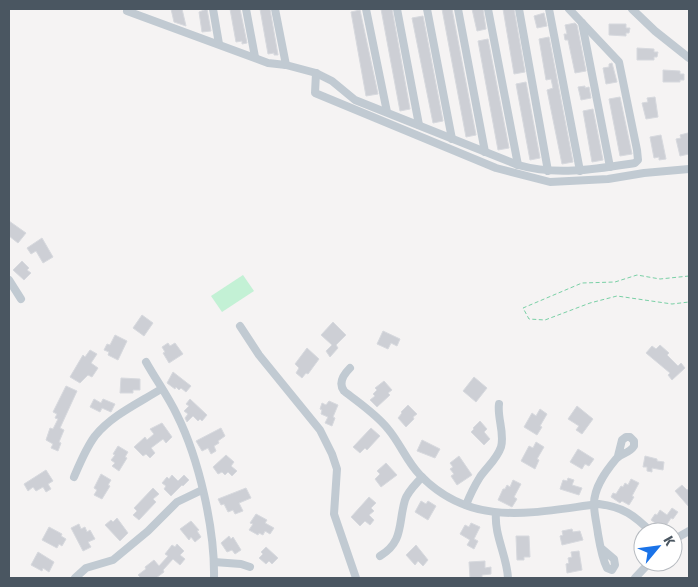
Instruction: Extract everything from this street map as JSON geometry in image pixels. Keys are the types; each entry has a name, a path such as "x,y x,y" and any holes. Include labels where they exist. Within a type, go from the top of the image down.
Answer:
{"street":[{"path":"213,9 219,44"},
{"path":"246,9 255,57"},
{"path":"275,9 286,65"},
{"path":"366,9 387,112"},
{"path":"397,9 419,125"},
{"path":"427,9 452,139"},
{"path":"458,9 485,152"},
{"path":"488,9 518,164"},
{"path":"520,9 548,171"},
{"path":"549,9 580,171"},
{"path":"127,11 268,63 286,65 316,73 332,81 355,100 485,152 536,170 580,171 635,163 638,160 637,150 619,62 569,9"},
{"path":"632,9 654,32 689,58"},
{"path":"582,23 610,167"},
{"path":"316,73 316,93 496,168 550,182 608,179 644,173 689,169"},
{"path":"9,280 21,299"},
{"path":"240,326 259,355 320,430 332,454 337,469 334,514 356,578"},
{"path":"146,362 176,413 189,440 213,543 214,578"},
{"path":"350,368 342,380 342,388 388,429 411,465 422,477 454,500 496,513 527,514 594,504 609,505 625,510 641,522"},
{"path":"74,477 86,449 105,426 162,389"},
{"path":"466,505 480,477 499,453 502,445 502,429 498,414 500,404"},
{"path":"600,548 594,504 598,486 618,456"},
{"path":"380,556 394,544 405,501 412,488 422,477"},
{"path":"75,578 86,568 113,560 148,531 176,502 202,490"},
{"path":"496,513 496,522 508,568 508,578"},
{"path":"214,562 241,564 250,567"}],"path":[{"path":"689,276 660,279 637,275 615,282 582,283 523,308 529,319 545,320 590,303 617,296 672,304 689,302"}],"green space":[{"path":"243,275 254,291 222,312 211,296"}],"building":[{"path":"171,9 182,9 186,26 174,22"},
{"path":"207,9 211,31 202,32 199,12"},
{"path":"230,9 240,9 247,43 242,44 242,41 236,42"},
{"path":"260,9 270,9 278,55 274,55 274,53 268,54"},
{"path":"381,9 392,9 410,109 400,111"},
{"path":"442,9 452,9 476,135 466,137"},
{"path":"472,9 483,9 486,29 477,31"},
{"path":"503,9 514,9 525,72 514,74"},
{"path":"360,10 378,94 366,96 351,12"},
{"path":"544,13 547,26 537,28 534,16"},
{"path":"423,16 443,121 433,123 412,18"},
{"path":"575,23 577,25 586,71 575,73 568,40 565,40 564,34 567,34 565,25"},
{"path":"609,24 626,24 626,28 630,28 629,33 626,33 626,36 609,35"},
{"path":"549,37 573,162 562,164 547,90 553,88 551,79 546,80 539,39"},
{"path":"488,39 509,148 498,150 478,41"},
{"path":"637,48 654,49 654,52 658,52 657,57 654,57 654,60 637,60"},
{"path":"612,63 617,82 606,84 603,68 609,67 609,64"},
{"path":"663,70 680,71 680,74 684,74 684,80 680,80 680,82 663,82"},
{"path":"526,82 540,158 530,160 516,84"},
{"path":"585,86 585,88 589,87 591,98 581,100 578,87"},
{"path":"620,97 632,154 620,156 609,99"},
{"path":"655,97 658,117 646,119 642,103 648,102 647,98"},
{"path":"593,109 603,160 592,162 583,111"},
{"path":"688,133 689,154 680,156 676,139 681,138 680,135"},
{"path":"661,135 666,159 659,160 659,157 654,158 650,137"},
{"path":"9,221 26,233 18,243 9,236"},
{"path":"42,238 53,257 43,263 36,251 31,254 27,248"},
{"path":"22,261 31,273 24,280 13,270"},
{"path":"142,315 153,323 144,336 133,328"},
{"path":"333,322 346,335 336,345 338,348 330,357 326,351 332,345 321,335"},
{"path":"383,331 400,339 397,346 391,343 388,349 377,344"},
{"path":"115,335 127,341 118,360 108,355 109,352 104,350 107,344 110,345"},
{"path":"168,343 170,346 175,343 183,354 169,363 162,347"},
{"path":"660,345 669,353 667,355 678,366 681,363 685,368 672,380 668,375 670,373 646,353 652,346 656,349"},
{"path":"307,348 319,359 308,374 306,373 302,378 296,373 299,368 295,364"},
{"path":"90,350 97,354 91,363 98,368 92,377 88,375 80,383 70,377 83,355 85,357"},
{"path":"173,372 191,386 186,392 181,388 179,390 176,387 175,389 167,383"},
{"path":"474,377 487,388 476,402 463,391"},
{"path":"121,378 140,379 140,390 133,390 133,393 120,393"},
{"path":"384,381 392,390 388,393 390,395 377,407 370,400 375,396 373,394 377,390 375,388"},
{"path":"66,386 77,391 60,428 64,430 59,442 61,443 58,451 51,448 53,444 46,440 50,428 53,429 58,419 55,418 57,414 53,412"},
{"path":"94,399 101,403 103,399 115,404 111,412 102,408 100,412 90,407"},
{"path":"190,399 207,415 202,421 200,419 198,421 193,416 187,422 185,418 188,414 184,411 189,406 186,404"},
{"path":"329,401 338,405 333,417 335,418 332,426 325,423 328,417 321,414 322,410 320,409 322,403 326,405"},
{"path":"408,405 417,414 406,427 398,418"},
{"path":"577,406 593,419 582,434 576,430 579,426 568,419"},
{"path":"540,409 547,414 537,435 524,427 532,413 536,416"},
{"path":"480,421 487,429 484,432 490,439 484,445 471,432"},
{"path":"162,423 172,437 166,443 163,439 151,448 155,453 150,458 146,454 143,456 134,447 145,437 147,440 154,434 150,429"},
{"path":"221,428 225,436 214,446 216,451 211,454 208,448 202,451 196,441"},
{"path":"371,428 380,436 367,450 365,448 360,453 353,447"},
{"path":"422,440 440,449 435,458 417,451"},
{"path":"536,442 544,447 537,459 539,460 535,469 521,461 529,446 533,448"},
{"path":"118,446 128,452 125,457 127,458 119,471 112,466 115,463 111,460"},
{"path":"578,449 594,459 589,466 585,464 582,469 570,462"},
{"path":"226,455 234,462 231,466 237,471 232,476 228,472 225,475 222,472 218,474 213,467"},
{"path":"459,456 472,475 457,485 451,476 454,474 450,469 453,467 450,463"},
{"path":"645,456 664,462 663,470 652,468 652,472 647,471 647,467 643,467"},
{"path":"386,463 397,475 381,487 375,479 380,474 377,471"},
{"path":"46,470 53,481 48,484 51,489 46,492 43,487 36,491 33,487 28,491 24,484"},
{"path":"101,474 111,480 108,485 110,486 102,499 94,495 97,490 94,488"},
{"path":"172,475 178,481 184,475 189,480 171,496 164,489 166,486 162,483 167,477 169,479"},
{"path":"568,478 574,480 572,485 582,488 579,495 560,489 563,480 567,481"},
{"path":"631,479 639,483 629,505 622,501 620,503 611,497 625,483 628,485"},
{"path":"513,480 521,484 514,497 517,499 512,507 498,500 503,489 507,485 510,487"},
{"path":"682,485 687,490 689,489 689,507 675,491"},
{"path":"153,488 159,494 153,499 156,502 139,520 133,515 137,511 134,508"},
{"path":"246,488 251,498 239,503 243,511 235,514 233,510 228,512 224,504 221,505 218,499"},
{"path":"369,497 376,503 371,508 374,511 369,515 374,520 370,525 365,521 360,526 351,517"},
{"path":"421,501 426,504 428,501 436,506 428,520 415,512"},
{"path":"672,508 678,512 668,522 654,522 651,520 660,510 667,515"},
{"path":"256,514 267,520 265,523 274,528 270,534 265,531 263,535 259,533 258,535 249,530 253,524 250,523"},
{"path":"117,518 128,533 120,541 105,525"},
{"path":"191,521 199,530 197,531 201,537 195,542 191,537 189,540 180,529"},
{"path":"471,523 480,527 474,539 478,541 474,549 467,545 470,540 460,534 465,525 469,527"},
{"path":"79,524 81,529 85,527 87,532 90,530 95,539 88,542 91,547 83,551 71,528"},
{"path":"49,527 62,534 61,536 66,539 62,546 59,544 57,548 42,540"},
{"path":"572,529 573,532 580,531 583,540 562,545 560,536 563,535 562,531"},
{"path":"229,536 231,539 233,537 241,550 235,554 232,550 227,552 221,543"},
{"path":"516,536 529,536 530,557 524,557 524,560 517,560"},
{"path":"177,544 184,551 180,555 185,559 180,565 173,559 163,570 164,572 156,578 141,578 138,575 154,560 159,566 168,556 165,554 172,545 175,547"},
{"path":"416,545 428,560 423,566 418,561 415,565 406,555"},
{"path":"266,547 278,558 272,564 269,561 266,564 259,558 263,554 261,552"},
{"path":"579,551 582,570 567,573 566,564 569,563 568,558 572,557 571,552"},
{"path":"38,552 54,562 49,572 43,568 42,571 31,565"},
{"path":"485,561 485,568 491,567 491,574 482,575 482,578 470,578 469,562"}]}
